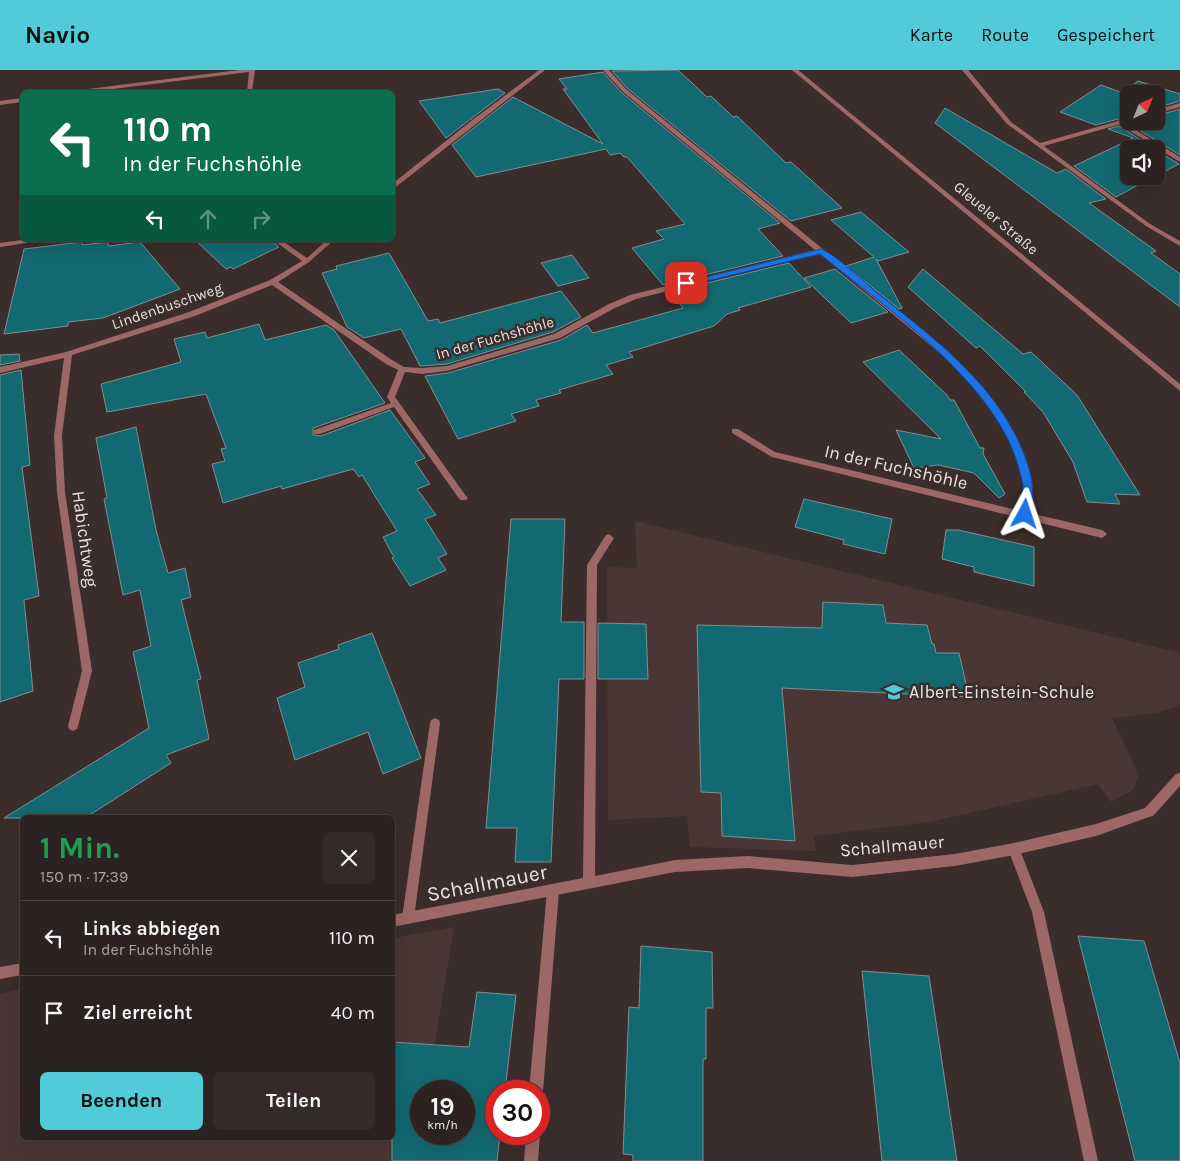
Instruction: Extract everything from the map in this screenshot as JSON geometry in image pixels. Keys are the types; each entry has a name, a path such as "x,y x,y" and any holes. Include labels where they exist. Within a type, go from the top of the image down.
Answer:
{"street":[{"path":"96,90 252,70 250,90"},
{"path":"395,186 473,122 542,70"},
{"path":"606,70 624,90 944,352 971,379 997,413 1018,450 1028,483 1025,514"},
{"name":"Gleueler Straße","path":"795,70 1180,388"},
{"path":"965,70 1009,123 1148,225 1180,244"},
{"path":"0,103 20,100"},
{"path":"1165,109 1180,105"},
{"path":"1039,145 1119,122 1180,160"},
{"path":"0,245 20,242"},
{"path":"279,242 306,261"},
{"name":"Lindenbuschweg","path":"0,370 68,354 192,314 273,282 306,261 329,242"},
{"name":"In der Fuchshöhle","path":"273,282 389,362 402,369 422,371 447,368 557,336 612,306 633,297 821,251"},
{"name":"Habichtweg","path":"68,354 58,436 61,482 87,671 73,726"},
{"path":"402,369 391,397 463,498"},
{"path":"317,432 395,404"},
{"name":"In der Fuchshöhle","path":"735,431 772,454 1102,534"},
{"path":"589,882 592,565 609,538"},
{"path":"408,918 435,723"},
{"name":"Schallmauer","path":"395,920 675,866 748,862 852,871 955,860 1014,849 1096,830 1148,812 1180,778"},
{"path":"1014,849 1038,912 1091,1161"},
{"path":"537,1080 552,891"},
{"path":"0,974 20,969"},
{"path":"531,1161 532,1145"}],"shaded area":[{"name":"Albert-Einstein-Schule","path":"635,521 1180,653 1180,705 1158,713 1112,718 1136,769 1138,778 1133,790 1111,802 1098,784 929,822 814,836 816,851 690,847 687,816 608,820 607,567 637,568"},
{"path":"454,927 429,1080 410,1080 410,1145 418,1145 415,1161 0,1161 0,994 20,989 20,1140 395,1140 395,938"}],"building":[{"path":"678,70 707,97 711,96 733,117 737,116 786,163 791,162 842,208 791,221 627,88 612,71"},
{"path":"603,72 621,92 780,223 758,229 783,256 663,285 632,248 664,239 656,231 685,224 627,157 620,153 610,155 606,149 476,177 452,145 513,97 603,144 563,89 567,89 559,79"},
{"path":"1138,81 1151,85 1133,85"},
{"path":"1101,85 1120,92 1120,118 1096,125 1060,112"},
{"path":"498,89 505,93 446,138 419,101"},
{"path":"1165,89 1180,94 1180,101 1165,105"},
{"path":"945,108 1057,173 1066,169 1106,199 1089,203 1156,251 1151,253 1180,274 1180,307 935,123"},
{"path":"1180,109 1180,155 1165,146 1165,140 1155,140 1139,130 1165,130 1165,113"},
{"path":"1119,126 1120,130 1125,130 1141,140 1129,140 1133,138 1108,129"},
{"path":"1120,144 1120,185 1138,185 1116,197 1074,166"},
{"path":"1165,155 1179,164 1165,171"},
{"path":"861,212 909,252 878,261 876,259 902,308 899,309 846,266 874,257 831,220"},
{"path":"82,242 82,245 108,242 108,246 140,242 180,289 103,318 68,322 68,326 4,334 24,249"},
{"path":"197,242 273,242 279,247 233,269 231,267 226,269"},
{"path":"389,253 428,321 438,319 440,323 561,291 581,317 553,332 447,364 420,366 401,329 364,338 347,327 322,273 337,269 336,266"},
{"path":"572,255 589,278 558,286 541,263"},
{"path":"789,263 811,287 738,308 740,310 727,314 714,326 629,352 633,357 606,365 613,374 559,390 561,393 536,400 539,406 511,414 516,421 458,439 425,376 448,373 561,340 587,325 593,333 683,308 670,292"},
{"path":"835,269 888,312 851,323 804,278"},
{"path":"923,269 1023,354 1031,352 1077,395 1140,495 1115,494 1120,504 1087,502 1073,462 1043,412 1024,392 1026,392 980,346 976,348 908,287"},
{"path":"259,324 265,340 326,325 334,330 385,403 313,428 313,435 321,436 390,410 425,458 415,462 430,484 417,489 436,515 425,519 447,554 438,558 446,570 410,586 392,558 394,557 383,537 397,531 362,475 359,477 353,469 282,489 281,486 223,503 212,464 225,461 221,449 226,448 206,394 107,412 101,384 181,362 174,339 205,332 207,338"},
{"path":"899,350 950,400 954,400 980,448 984,448 983,454 1005,494 999,498 974,473 938,465 914,468 896,430 941,439 863,362"},
{"path":"19,354 20,361 0,365 0,355"},
{"path":"21,370 30,465 22,467 39,596 24,600 33,691 0,702 0,375"},
{"path":"136,427 156,530 168,573 185,568 191,597 181,600 201,679 197,680 209,739 166,755 171,763 90,815 20,815 20,818 4,818 149,728 133,652 151,646 140,590 123,595 104,499 107,498 96,438"},
{"path":"804,499 892,519 885,554 843,544 844,540 795,527"},
{"path":"511,519 565,519 561,622 584,622 584,679 559,679 551,862 515,862 517,828 486,828"},
{"path":"946,530 958,530 1034,547 1034,586 974,572 974,567 942,559"},
{"path":"823,602 883,605 886,623 927,625 936,653 959,653 969,697 782,688 795,841 722,836 721,793 701,792 697,625 822,628"},
{"path":"598,623 646,624 648,679 598,679"},
{"path":"372,633 421,758 383,774 368,732 295,760 277,698 305,687 298,663 339,649 338,645"},
{"path":"1078,936 1144,941 1180,1063 1180,1161 1135,1161"},
{"path":"641,946 712,952 713,1008 706,1008 706,1059 703,1059 703,1161 633,1161 633,1155 623,1154 629,1007 639,1008"},
{"path":"862,971 929,976 957,1161 882,1161"},
{"path":"477,992 516,995 506,1080 485,1080 485,1145 499,1145 497,1161 392,1161 392,1140 395,1140 395,1042 469,1047"}],"place":[{"name":"Albert-Einstein-Schule","path":"894,692"}],"route":[{"path":"686,283 821,251 944,352 971,379 997,413 1018,450 1028,483 1025,514"}]}
